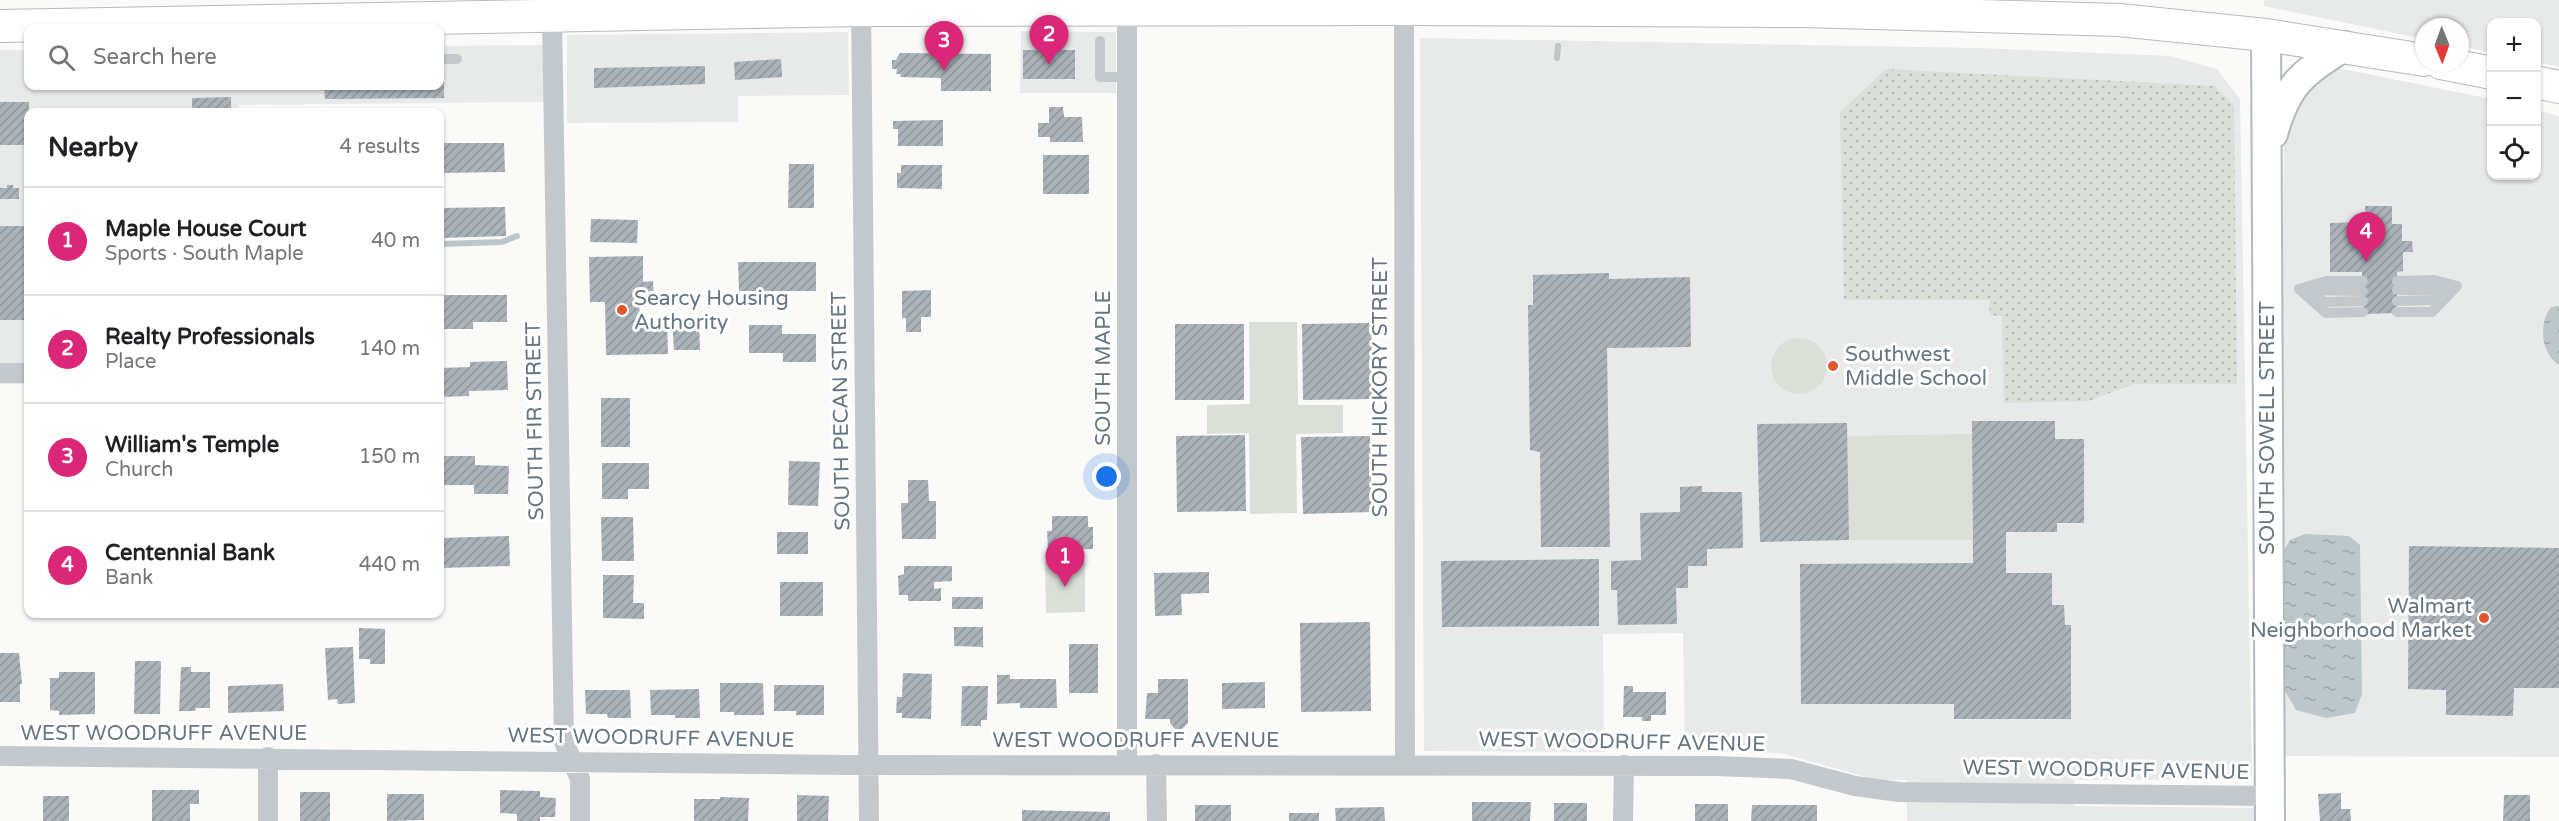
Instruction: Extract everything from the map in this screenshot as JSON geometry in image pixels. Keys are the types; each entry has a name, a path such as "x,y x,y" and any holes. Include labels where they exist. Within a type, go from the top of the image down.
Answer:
{"main road":[{"path":"110,24 552,16 861,5 1127,9 1802,11 2119,20 2266,35 2415,58"},
{"path":"0,26 24,26"},
{"path":"2469,69 2487,72"},
{"path":"2541,83 2559,87"}],"street":[{"name":"SOUTH PECAN STREET","path":"861,5 869,821"},
{"name":"SOUTH MAPLE","path":"1127,9 1127,764"},
{"name":"SOUTH HICKORY STREET","path":"1404,9 1405,764"},
{"name":"SOUTH FIR STREET","path":"552,16 564,742 580,779 580,821"},
{"name":"SOUTH SOWELL STREET","path":"2266,35 2266,162 2273,392 2270,808"},
{"path":"2266,162 2278,116 2294,84 2306,71 2345,46"},
{"path":"0,373 24,373"},
{"name":"WEST WOODRUFF AVENUE","path":"0,756 868,765 1624,765 1791,769 1855,786 1899,792 2270,808"},
{"path":"268,757 268,821"},
{"path":"1156,764 1157,821"},
{"path":"1623,821 1624,765"}],"lane":[{"path":"1100,41 1100,77 1127,77"},
{"path":"444,59 456,59"},
{"path":"2326,281 2363,296 2325,302 2299,289 2326,281"},
{"path":"2457,286 2432,312 2397,296 2435,290 2457,286"}],"shaded area":[{"path":"2264,0 2559,0 2559,67 2541,63 2541,18 2487,18 2487,52 2469,48 2469,18 2415,18 2415,37 2264,6"},
{"path":"1021,31 1116,32 1116,93 1020,93"},
{"path":"848,32 849,95 738,96 738,122 567,123 567,35"},
{"name":"Southwest Middle School","path":"1420,38 1977,48 2170,56 2217,69 2240,99 2252,779 2075,780 2074,806 2260,808 2260,821 1907,821 1907,780 1877,780 1780,753 1685,751 1683,633 1603,634 1604,752 1424,751"},
{"path":"547,45 548,102 239,105 239,108 24,108 24,384 0,384 0,50 24,50 24,90 444,90 444,46"},
{"path":"1886,69 2215,86 2234,106 2237,384 2133,384 2089,401 2004,403 2002,316 1989,315 1990,300 1844,300 1840,112"},
{"path":"2330,69 2343,69 2487,98 2487,180 2541,180 2541,111 2559,116 2559,757 2276,756 2284,139 2288,110"},
{"path":"1249,322 1297,322 1298,405 1343,405 1343,433 1296,434 1297,513 1250,514 1249,433 1207,434 1207,405 1250,404"},
{"path":"1794,338 1804,338 1819,346 1825,355 1827,366 1825,377 1819,386 1804,394 1794,394 1783,389 1776,382 1771,371 1771,361 1776,350 1783,343"},
{"path":"1973,434 1972,540 1849,540 1847,436"},
{"path":"1045,561 1085,561 1085,612 1046,613"}],"water":[{"path":"2559,306 2559,365 2548,354 2543,330 2551,307"},
{"path":"2305,534 2349,536 2360,545 2362,694 2355,713 2326,718 2296,710 2282,686 2283,552 2290,540"}],"building":[{"path":"1023,50 1075,50 1075,79 1023,79"},
{"path":"900,53 991,54 991,91 941,91 941,78 900,77 901,74 896,74 897,69 892,69 892,60 896,60"},
{"path":"781,59 782,77 735,80 734,62"},
{"path":"705,66 705,84 594,88 594,68"},
{"path":"324,90 444,90 444,98 325,99"},
{"path":"231,97 231,108 192,108 192,98"},
{"path":"0,102 29,102 29,108 24,108 24,145 0,145"},
{"path":"1049,107 1063,107 1064,117 1082,117 1083,142 1050,142 1050,137 1038,137 1038,123 1049,123"},
{"path":"943,120 943,146 898,146 898,129 893,129 893,121"},
{"path":"444,143 504,143 505,172 444,173"},
{"path":"1043,155 1089,155 1089,194 1043,194"},
{"path":"789,164 814,164 814,208 788,208"},
{"path":"901,165 942,165 942,189 897,188 897,173 901,173"},
{"path":"7,185 19,188 19,199 0,199 0,188 7,188"},
{"path":"2365,206 2392,206 2392,224 2402,224 2402,241 2412,241 2413,252 2403,252 2403,271 2397,272 2397,313 2363,314 2362,272 2330,272 2330,223 2366,222"},
{"path":"505,207 506,236 444,238 444,208"},
{"path":"591,219 638,220 637,243 590,242"},
{"path":"0,226 24,226 24,320 0,320"},
{"name":"Searcy Housing Authority","path":"643,256 643,282 653,281 654,300 639,300 640,319 667,318 668,354 606,355 605,302 590,302 589,257"},
{"path":"738,262 816,262 816,291 739,291"},
{"path":"1609,273 1609,279 1690,277 1691,347 1607,348 1610,547 1541,547 1540,452 1530,450 1528,305 1533,305 1533,275"},
{"path":"931,290 931,317 921,317 921,332 906,332 906,318 902,318 902,291"},
{"path":"444,295 507,295 507,322 473,322 473,329 444,329"},
{"path":"699,317 700,350 674,350 672,319"},
{"path":"1371,323 1373,399 1303,400 1302,324"},
{"path":"1175,324 1244,324 1244,400 1175,400"},
{"path":"749,325 782,325 782,334 816,334 816,362 783,362 783,353 749,353"},
{"path":"507,361 508,390 469,391 469,396 444,397 444,368 470,367 470,362"},
{"path":"601,398 630,398 630,447 601,447"},
{"path":"1972,421 2055,421 2055,439 2084,439 2084,523 2057,523 2057,532 2006,532 2006,573 2052,573 2052,605 2064,605 2065,625 2071,625 2071,719 1954,719 1954,704 1801,704 1800,564 1973,563"},
{"path":"1847,423 1849,540 1760,542 1757,424"},
{"path":"1245,435 1246,511 1177,512 1176,436"},
{"path":"1370,436 1372,512 1303,514 1301,437"},
{"path":"444,456 475,456 475,465 509,466 508,494 474,494 474,485 444,485"},
{"path":"789,461 820,462 818,506 788,505"},
{"path":"602,463 649,463 649,489 628,489 628,499 602,499"},
{"path":"908,480 928,480 929,501 936,501 936,539 902,539 901,503 908,503"},
{"path":"1702,486 1702,492 1742,492 1743,548 1707,549 1707,566 1688,566 1688,588 1676,588 1677,624 1618,625 1617,590 1611,590 1611,561 1641,560 1640,513 1680,512 1680,487"},
{"path":"1052,516 1088,516 1088,527 1093,527 1093,549 1048,550 1047,531 1052,531"},
{"path":"601,517 633,517 634,561 602,561"},
{"path":"777,532 808,532 808,554 777,554"},
{"path":"509,536 510,566 444,568 444,538"},
{"name":"Walmart Neighborhood Market","path":"2409,546 2559,548 2559,688 2514,688 2513,716 2446,715 2446,690 2408,689"},
{"path":"1599,559 1599,626 1442,627 1441,561"},
{"path":"904,566 952,566 952,581 934,582 934,589 941,588 941,601 908,601 908,595 899,595 898,576 904,574"},
{"path":"1209,572 1209,593 1181,594 1182,615 1155,616 1154,573"},
{"path":"603,575 634,575 633,603 644,603 644,619 603,618"},
{"path":"780,582 823,582 823,616 780,616"},
{"path":"952,597 983,597 983,609 952,609"},
{"path":"1370,622 1371,711 1301,712 1300,623"},
{"path":"954,627 983,627 983,647 954,646"},
{"path":"359,628 385,629 385,664 370,664 370,659 359,659"},
{"path":"1069,644 1098,644 1098,693 1069,693"},
{"path":"353,647 355,703 338,704 337,699 328,700 325,648"},
{"path":"0,653 19,653 22,684 20,684 20,702 0,702"},
{"path":"135,661 161,661 160,714 134,714"},
{"path":"181,667 191,667 191,672 210,672 210,708 179,711"},
{"path":"59,672 95,672 95,714 59,715 59,711 50,710 50,678 59,678"},
{"path":"903,673 932,674 931,719 902,718 902,713 896,713 897,697 902,697"},
{"path":"997,675 1010,675 1010,679 1056,679 1057,708 1020,708 1020,703 997,704"},
{"path":"1158,679 1188,679 1188,723 1182,729 1175,729 1170,719 1145,719 1147,693 1158,693"},
{"path":"1265,682 1265,708 1222,709 1222,683"},
{"path":"720,683 763,683 764,715 734,715 734,712 720,712"},
{"path":"283,684 284,711 228,713 228,686"},
{"path":"774,685 824,685 824,715 796,715 796,711 774,711"},
{"path":"962,686 988,686 987,720 981,720 981,726 961,726"},
{"path":"1624,686 1633,686 1633,692 1666,692 1666,715 1651,715 1651,721 1642,721 1642,717 1623,717"},
{"path":"699,689 700,718 651,715 650,690"},
{"path":"585,690 630,690 631,718 608,718 607,714 586,714"},
{"path":"152,790 199,790 199,804 190,804 190,821 152,821"},
{"path":"500,790 540,791 540,797 556,798 555,817 540,817 540,821 517,821 517,814 500,813"},
{"path":"300,792 330,792 330,821 300,821"},
{"path":"2341,793 2341,809 2350,809 2351,821 2320,821 2318,794"},
{"path":"387,794 424,794 424,820 387,821"},
{"path":"797,795 829,796 828,821 797,821"},
{"path":"2504,795 2530,795 2530,821 2503,821"},
{"path":"43,796 69,796 69,821 43,821"},
{"path":"720,797 749,798 748,821 694,821 694,799 720,799"},
{"path":"1472,802 1531,802 1530,821 1472,821"},
{"path":"1554,803 1587,803 1587,821 1554,821"},
{"path":"1695,804 1728,804 1728,821 1695,821"},
{"path":"1195,805 1231,805 1231,821 1195,821"},
{"path":"1752,805 1817,805 1817,821 1751,821"},
{"path":"1384,807 1385,821 1336,821 1335,808"},
{"path":"1022,810 1110,812 1110,821 1022,821"},
{"path":"1289,813 1319,813 1319,821 1289,821"}],"waterway":[{"path":"1557,58 1558,46"},
{"path":"444,244 502,242 517,236"}],"place":[{"name":"Realty Professionals","path":"1049,65"},
{"name":"William's Temple","path":"944,71"},
{"name":"Centennial Bank","path":"2366,262"},
{"name":"Searcy Housing Authority","path":"622,310"},
{"name":"Southwest Middle School","path":"1833,366"},
{"name":"Maple House Court","path":"1065,587"},
{"name":"Walmart Neighborhood Market","path":"2484,618"}]}
